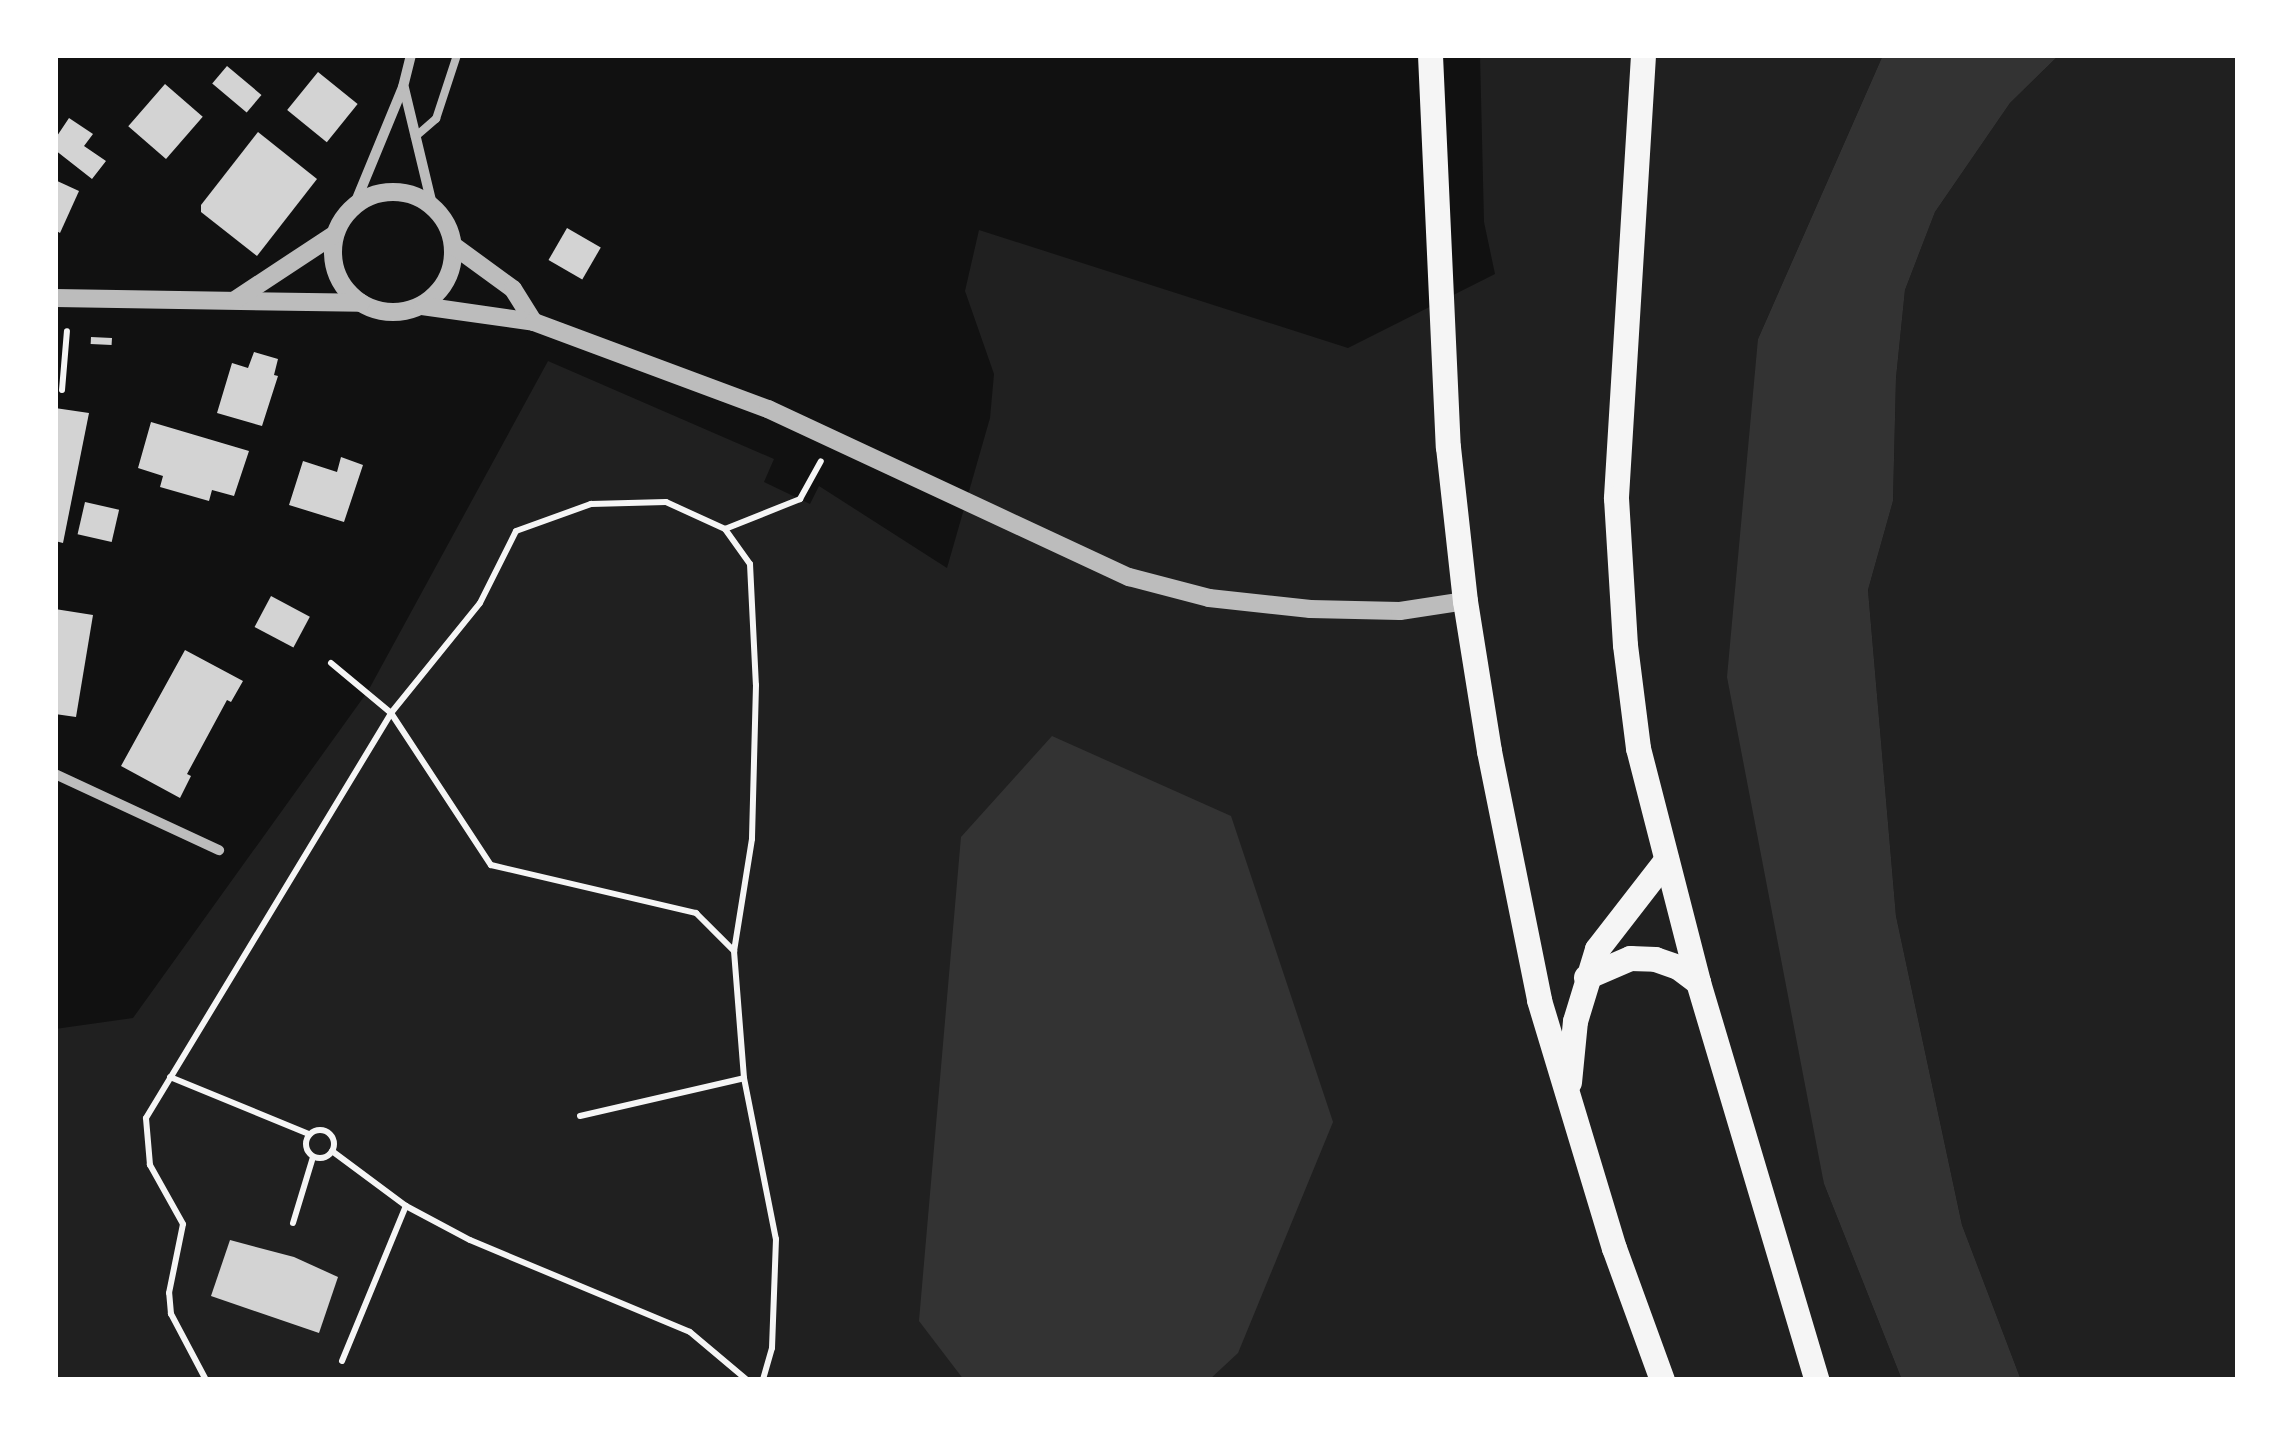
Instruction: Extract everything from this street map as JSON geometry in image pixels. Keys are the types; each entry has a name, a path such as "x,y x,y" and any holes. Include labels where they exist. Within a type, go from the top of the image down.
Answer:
{"main road":[{"path":"1430,55 1448,447 1465,601 1508,854 1540,1000 1569,1107 1662,1380"},
{"path":"1642,55 1616,498 1624,645 1636,730 1698,982 1818,1380"},
{"path":"1569,1107 1570,1054 1586,977 1611,926 1666,860"},
{"path":"1586,977 1630,958 1655,959 1678,967 1698,982"}],"street":[{"path":"234,301 335,234 354,206 403,87 411,55"},
{"path":"403,87 432,205"},
{"path":"354,206 368,196 401,192 432,205 443,216 454,246 447,281 422,306"},
{"path":"335,234 336,273 360,303"},
{"path":"454,246 513,289 534,322"},
{"path":"55,298 360,303 391,313 422,306 534,322 768,409 1129,577 1209,598 1310,609 1400,612 1465,601"},
{"path":"55,774 219,850"}],"lane":[{"path":"415,138 436,119 457,55"}],"path":[{"path":"62,390 67,331"},
{"path":"725,529 800,498 811,478"},
{"path":"206,1380 171,1314 169,1293 182,1224 150,1164 145,1142 146,1118 391,713 480,602 516,531 591,504 666,502 725,529 750,564 756,685 752,839 734,951 744,1078 776,1239 772,1348 762,1380"},
{"path":"330,663 391,713 490,865 696,913 734,951"},
{"path":"170,1077 309,1134 327,1132 334,1142 332,1152 322,1158 313,1157 305,1147 309,1134"},
{"path":"580,1116 744,1078"},
{"path":"332,1152 406,1206 470,1240 690,1332 747,1380"},
{"path":"293,1222 313,1157"},
{"path":"342,1361 406,1206"}],"shaded area":[{"path":"1480,55 1883,55 1758,339 1824,1184 1902,1380 55,1380 55,1029 133,1018 368,691 548,361 774,459 764,482 810,504 819,486 947,568 990,418 994,374 965,291 979,230 1348,348 1495,274 1484,222"},
{"path":"1883,55 2059,55 2010,103 1935,212 1905,290 1896,378 1893,501 1868,590 1896,916 1962,1225 2021,1380 1902,1380 1824,1184 1727,677 1758,339"},
{"path":"2059,55 2238,55 2238,1380 2021,1380 1962,1225 1896,916 1868,590 1893,501 1896,378 1905,290 1935,212 2010,103"},
{"path":"1052,736 1231,816 1333,1122 1238,1353 1209,1380 964,1380 919,1321 961,837"}],"building":[{"path":"227,66 261,95 247,113 212,84"},
{"path":"318,72 358,104 327,142 287,110"},
{"path":"165,84 203,117 166,159 128,126"},
{"path":"69,118 93,134 84,146 106,161 92,179 55,150 55,139"},
{"path":"258,132 317,179 257,256 201,212 201,205"},
{"path":"55,180 79,191 60,233 55,230"},
{"path":"567,228 601,248 582,280 548,260"},
{"path":"91,337 112,338 112,345 91,344"},
{"path":"254,352 278,359 274,375 278,376 262,426 217,413 232,363 248,368"},
{"path":"55,408 89,413 63,543 55,541"},
{"path":"151,422 249,451 234,496 212,490 209,501 160,487 163,476 138,468"},
{"path":"341,457 363,465 344,522 289,505 303,461 337,472"},
{"path":"85,502 119,510 112,542 78,534"},
{"path":"271,596 310,617 293,648 255,627"},
{"path":"55,609 93,615 76,717 55,714"},
{"path":"185,650 243,681 231,702 227,700 187,774 191,776 180,798 121,766"},
{"path":"230,1240 294,1257 338,1277 319,1333 211,1296"}]}
